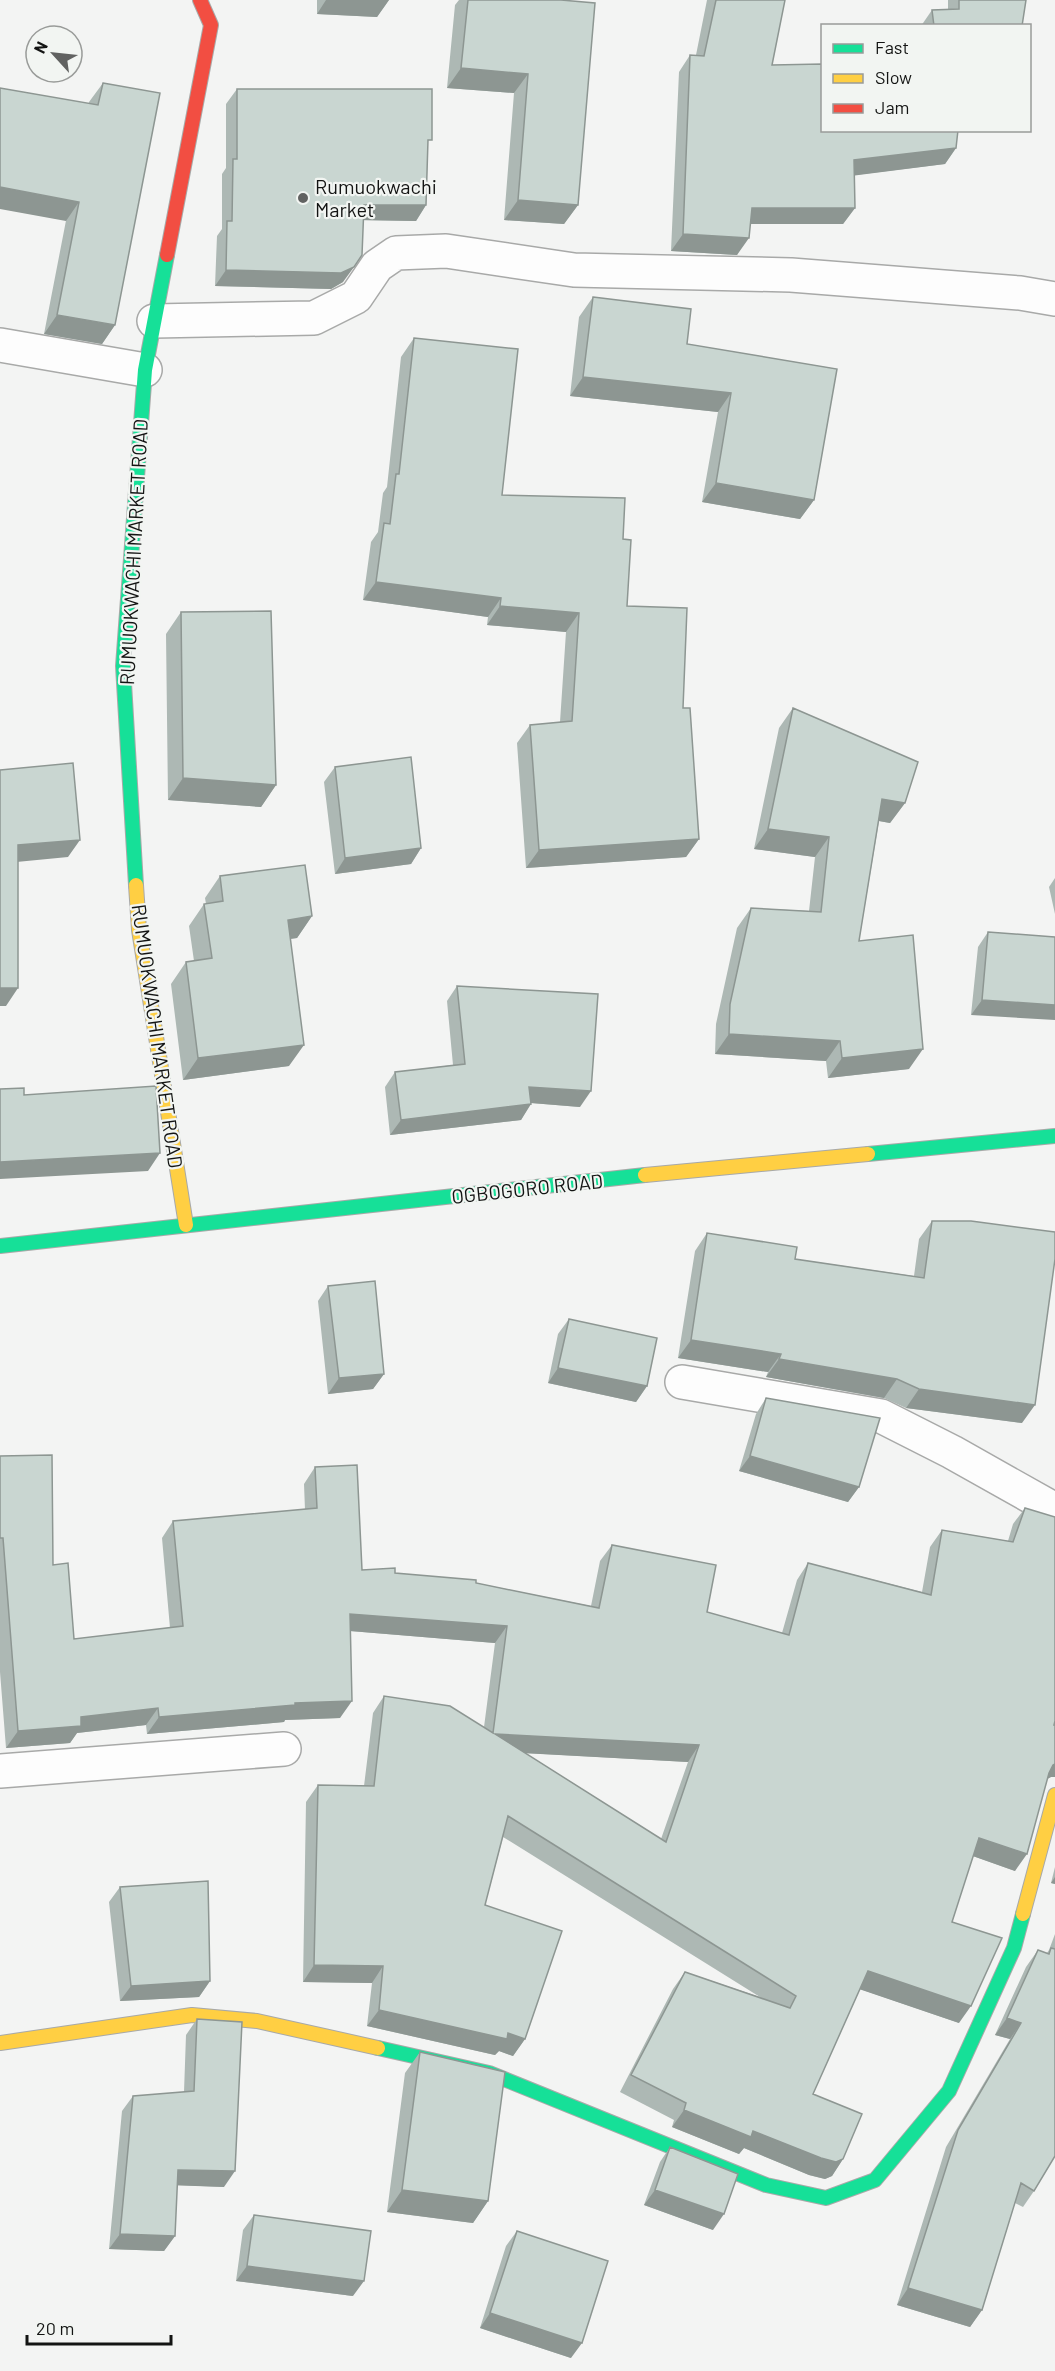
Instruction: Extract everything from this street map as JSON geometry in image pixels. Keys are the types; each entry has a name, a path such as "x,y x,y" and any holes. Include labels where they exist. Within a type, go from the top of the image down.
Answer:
{"street":[{"name":"RUMUOKWACHI MARKET ROAD","path":"186,1225 139,930 123,666 145,370 211,26 200,0"},
{"path":"154,321 314,318 356,297 377,266 396,253 446,251 574,270 791,275 1020,293 1055,299"},
{"path":"0,345 145,370"},
{"name":"OGBOGORO ROAD","path":"0,1246 609,1179 1055,1136"},
{"path":"682,1383 881,1416 952,1452 1055,1510"},
{"path":"0,1771 284,1749"},
{"path":"0,2043 192,2015 257,2021 489,2073 766,2185 826,2198 874,2180 949,2091 1014,1948 1055,1795"}],"building":[{"path":"468,0 561,0 595,3 578,205 518,200 528,74 461,68"},
{"path":"716,0 785,0 772,65 821,64 821,132 958,132 956,148 854,160 855,208 752,208 749,238 683,234 690,55 704,56"},
{"path":"959,0 1026,0 1022,24 934,24 932,10 959,9"},
{"path":"103,83 160,93 115,325 57,315 79,202 0,187 0,88 98,105"},
{"path":"237,89 432,89 432,140 428,140 426,205 364,205 362,255 354,267 341,273 226,270 227,221 232,221 233,159 237,159"},
{"path":"593,297 691,309 687,344 837,369 814,500 716,483 731,393 583,377"},
{"path":"414,338 518,349 502,495 625,498 623,539 631,540 627,606 687,608 683,708 690,708 699,839 539,850 530,725 572,721 579,613 500,606 501,598 376,582 384,523 390,524 396,474 399,474"},
{"path":"271,611 276,785 183,778 181,612"},
{"path":"793,708 918,762 905,803 882,799 859,941 913,935 923,1049 842,1058 840,1041 729,1034 730,1004 751,908 821,912 829,837 768,829"},
{"path":"411,757 421,848 345,858 335,767"},
{"path":"73,763 80,840 18,845 18,988 0,988 0,770"},
{"path":"305,865 312,916 288,920 304,1045 198,1058 186,962 212,958 204,904 223,901 220,876"},
{"path":"988,932 1055,937 1055,1005 982,1000"},
{"path":"457,986 598,994 591,1091 529,1087 531,1104 401,1120 395,1072 465,1064"},
{"path":"156,1086 160,1153 0,1162 0,1089 24,1088 24,1095"},
{"path":"932,1221 971,1221 1055,1232 1055,1259 1035,1405 919,1389 897,1379 779,1359 781,1354 691,1340 707,1233 797,1247 795,1259 924,1278"},
{"path":"375,1281 384,1374 339,1378 328,1286"},
{"path":"569,1319 657,1338 647,1386 558,1368"},
{"path":"766,1398 880,1418 859,1487 750,1456"},
{"path":"52,1455 53,1565 68,1563 74,1639 183,1626 173,1521 317,1508 315,1467 357,1465 362,1570 395,1568 395,1573 476,1580 476,1583 599,1608 612,1545 716,1565 707,1612 789,1635 808,1563 931,1595 942,1530 1013,1542 1025,1508 1055,1517 1055,1764 1049,1773 1027,1854 979,1838 952,1922 1002,1938 971,2006 868,1971 813,2094 862,2114 843,2159 836,2162 753,2131 751,2137 684,2110 686,2103 631,2075 685,1972 790,2008 796,1996 508,1816 485,1905 562,1931 525,2039 508,2033 507,2039 379,2010 383,1966 314,1965 318,1785 374,1786 384,1696 450,1706 493,1733 507,1626 350,1614 352,1701 295,1703 295,1705 159,1717 158,1708 81,1717 81,1726 18,1731 3,1538 0,1538 0,1456","holes":["495,1734 699,1745 666,1842"]},
{"path":"208,1881 210,1981 131,1986 120,1887"},
{"path":"1051,1948 1055,1949 1055,2156 1034,2191 1021,2183 982,2310 908,2288 958,2130 1021,2023 1007,2018 1038,1950 1049,1954"},
{"path":"197,2019 242,2022 235,2171 178,2170 175,2236 120,2234 133,2096 194,2091"},
{"path":"420,2052 505,2072 488,2201 402,2190"},
{"path":"670,2147 738,2174 724,2214 655,2190"},
{"path":"254,2215 371,2231 364,2281 247,2266"},
{"path":"517,2231 608,2261 582,2343 490,2313"}],"traffic: fast":[{"path":"136,885 123,666 145,370 167,255"},
{"path":"868,1154 1055,1136"},
{"path":"0,1246 645,1175"},
{"path":"378,2048 489,2073 766,2185 826,2198 875,2180 949,2091 1014,1948 1023,1914"}],"traffic: slow":[{"path":"136,885 139,930 186,1225"},
{"path":"645,1175 868,1154"},
{"path":"1023,1914 1055,1795"},
{"path":"0,2043 192,2015 257,2021 378,2048"}],"traffic: jam":[{"path":"167,255 211,25 200,0"}],"place":[{"name":"Rumuokwachi Market","path":"303,198"}]}
